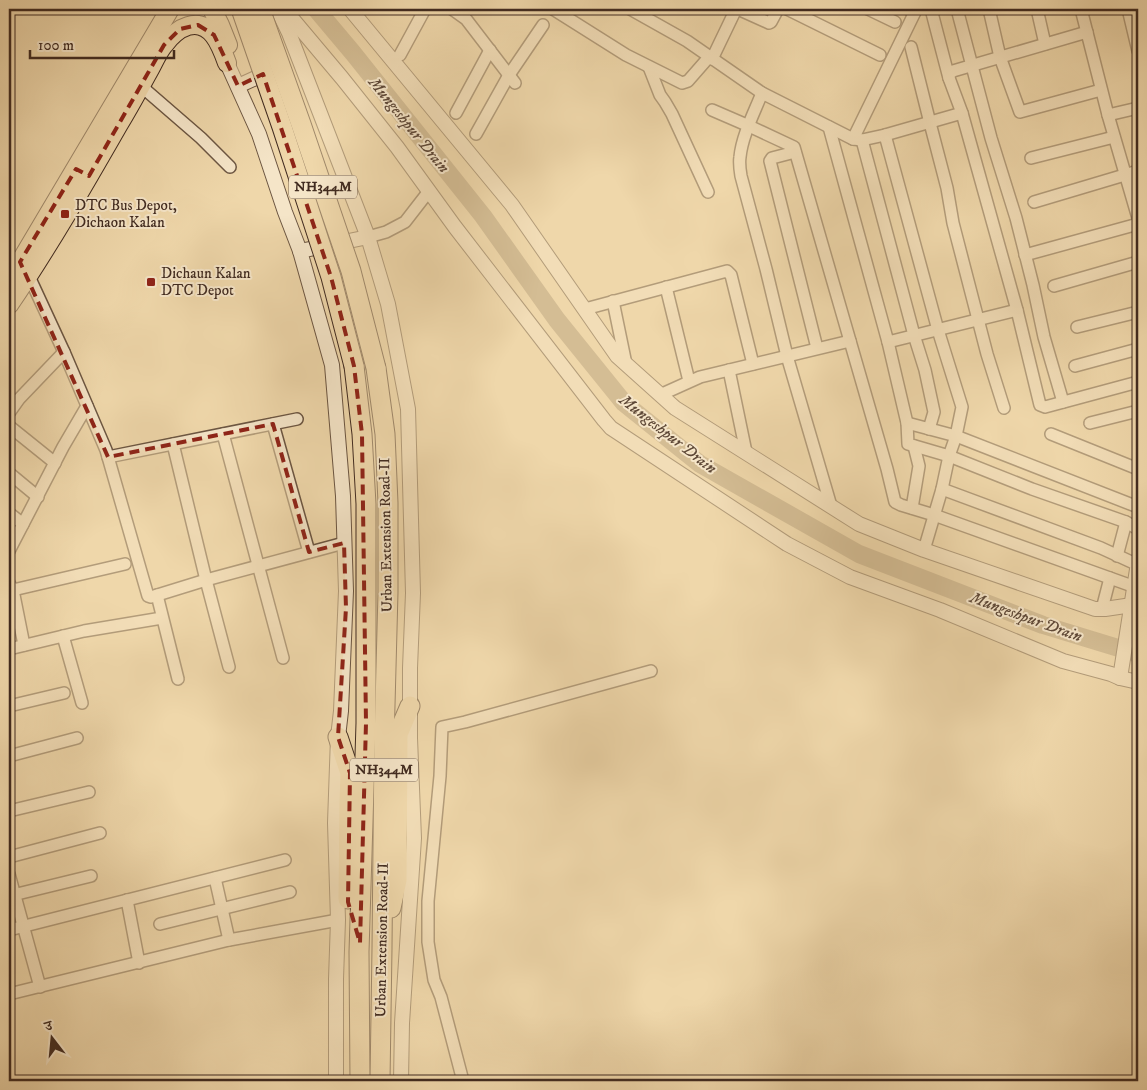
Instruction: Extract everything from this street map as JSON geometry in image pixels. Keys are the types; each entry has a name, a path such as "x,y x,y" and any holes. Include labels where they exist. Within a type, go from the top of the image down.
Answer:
{"highway":[{"name":"Urban Extension Road-II","path":"241,9 331,277 354,366 362,434 366,504 366,723 360,943 360,1081"},
{"name":"Urban Extension Road-II","path":"260,9 351,271 376,368 385,434 388,592 384,743 380,1081"},
{"path":"382,948 397,880 398,734 410,706"},
{"path":"338,737 350,773 348,902 354,932 360,943"}],"main road":[{"path":"9,279 25,269 51,241 83,172 170,9"},
{"path":"212,9 228,46 227,63"},
{"path":"83,172 141,86 164,45 180,29 198,25 207,29 219,41 227,63"},
{"path":"9,305 25,269"}],"street":[{"path":"277,9 289,33 368,237 388,304 408,409 413,593 410,706 414,838 402,1023 401,1081"},
{"path":"284,9 397,147 455,227 611,428 787,544 850,576 940,610 1064,661 1111,674 1121,671 1138,682"},
{"path":"350,9 512,204 618,356 674,408 859,524 924,550 1095,609 1131,612"},
{"path":"400,55 425,9"},
{"path":"452,9 466,18 512,79"},
{"path":"553,9 626,55 682,83 688,81 711,58 737,9 769,23 778,9"},
{"path":"630,9 688,41 762,93 858,140 886,135 962,113"},
{"path":"787,9 880,55"},
{"path":"868,9 895,22"},
{"path":"908,9 916,12 858,140 925,370 934,412 930,429"},
{"path":"931,9 949,78 962,113 1040,405 1045,407 1138,382"},
{"path":"957,9 989,131 1016,218 1044,337 1063,402"},
{"path":"989,9 1000,57 1020,112 1102,90"},
{"path":"1036,9 1045,44"},
{"path":"1081,9 1108,115 1138,218"},
{"path":"1128,9 1138,51"},
{"path":"476,134 512,79 543,25"},
{"path":"949,78 949,74 953,71 1087,32"},
{"path":"911,46 947,188 953,224 987,354 1004,408"},
{"path":"456,113 490,50"},
{"path":"238,86 299,59"},
{"path":"227,63 259,134 300,251 332,365 342,487 346,608 335,823 338,920 336,1081"},
{"path":"649,67 660,95 672,114 708,192"},
{"path":"141,86 201,138 230,167"},
{"path":"762,93 749,126 740,155 739,165 787,356 831,506"},
{"path":"1108,115 1138,108"},
{"path":"712,110 792,146 795,152 895,502 1134,587"},
{"path":"829,127 888,342 907,423 908,442 910,445 949,456 1032,489 1126,522 1138,529"},
{"path":"886,135 938,330 962,407 942,489 924,550"},
{"path":"1031,158 1114,137"},
{"path":"795,152 772,158 770,161 817,348"},
{"path":"1034,202 1138,171"},
{"path":"300,251 386,232 405,222 429,191"},
{"path":"1025,255 1138,224"},
{"path":"1054,286 1138,262"},
{"path":"25,269 64,352 108,457 148,596 151,597 206,580 344,543"},
{"path":"585,309 728,271 730,272 753,364"},
{"path":"666,286 688,381"},
{"path":"613,301 626,364"},
{"path":"888,342 1016,310"},
{"path":"1077,327 1138,312"},
{"path":"660,395 700,376 850,341"},
{"path":"1075,366 1138,350"},
{"path":"9,413 19,399 64,352"},
{"path":"729,370 746,452"},
{"path":"9,551 87,406"},
{"path":"1090,423 1138,410"},
{"path":"108,457 297,419"},
{"path":"907,423 956,436 1138,507"},
{"path":"272,424 308,552"},
{"path":"9,426 55,463"},
{"path":"223,434 282,658"},
{"path":"1052,434 1138,469"},
{"path":"173,444 229,667"},
{"path":"912,508 919,466 914,446"},
{"path":"9,473 38,496"},
{"path":"942,489 1138,564 1121,671"},
{"path":"9,513 23,524"},
{"path":"1117,556 1126,522"},
{"path":"24,645 11,586 125,564"},
{"path":"1102,609 1110,578"},
{"path":"157,595 178,679"},
{"path":"9,649 84,631 162,618"},
{"path":"63,636 82,703"},
{"path":"463,1081 441,996 434,980 428,942 428,901 440,776 442,727 651,671"},
{"path":"9,706 64,693"},
{"path":"9,756 77,738"},
{"path":"9,812 89,792"},
{"path":"9,857 100,833"},
{"path":"9,930 285,860"},
{"path":"9,874 12,895 40,987"},
{"path":"12,895 91,876"},
{"path":"215,878 229,940"},
{"path":"160,924 290,892"},
{"path":"410,899 428,901"},
{"path":"127,900 139,963"},
{"path":"9,994 229,940 338,920"}],"highlighted area":[{"path":"198,25 214,35 238,86 263,74 331,277 354,366 362,434 366,723 360,943 348,902 350,773 338,737 346,608 344,543 309,552 273,424 108,457 20,262 76,169 89,176 164,45 180,29"}],"waterway":[{"name":"Mungeshpur Drain","path":"316,9 483,216 557,320 624,403 700,464 859,554 1043,625 1138,654"}],"place":[{"name":"DTC Bus Depot, Dichaon Kalan","path":"65,214"},
{"name":"Dichaun Kalan DTC Depot","path":"151,282"}]}
